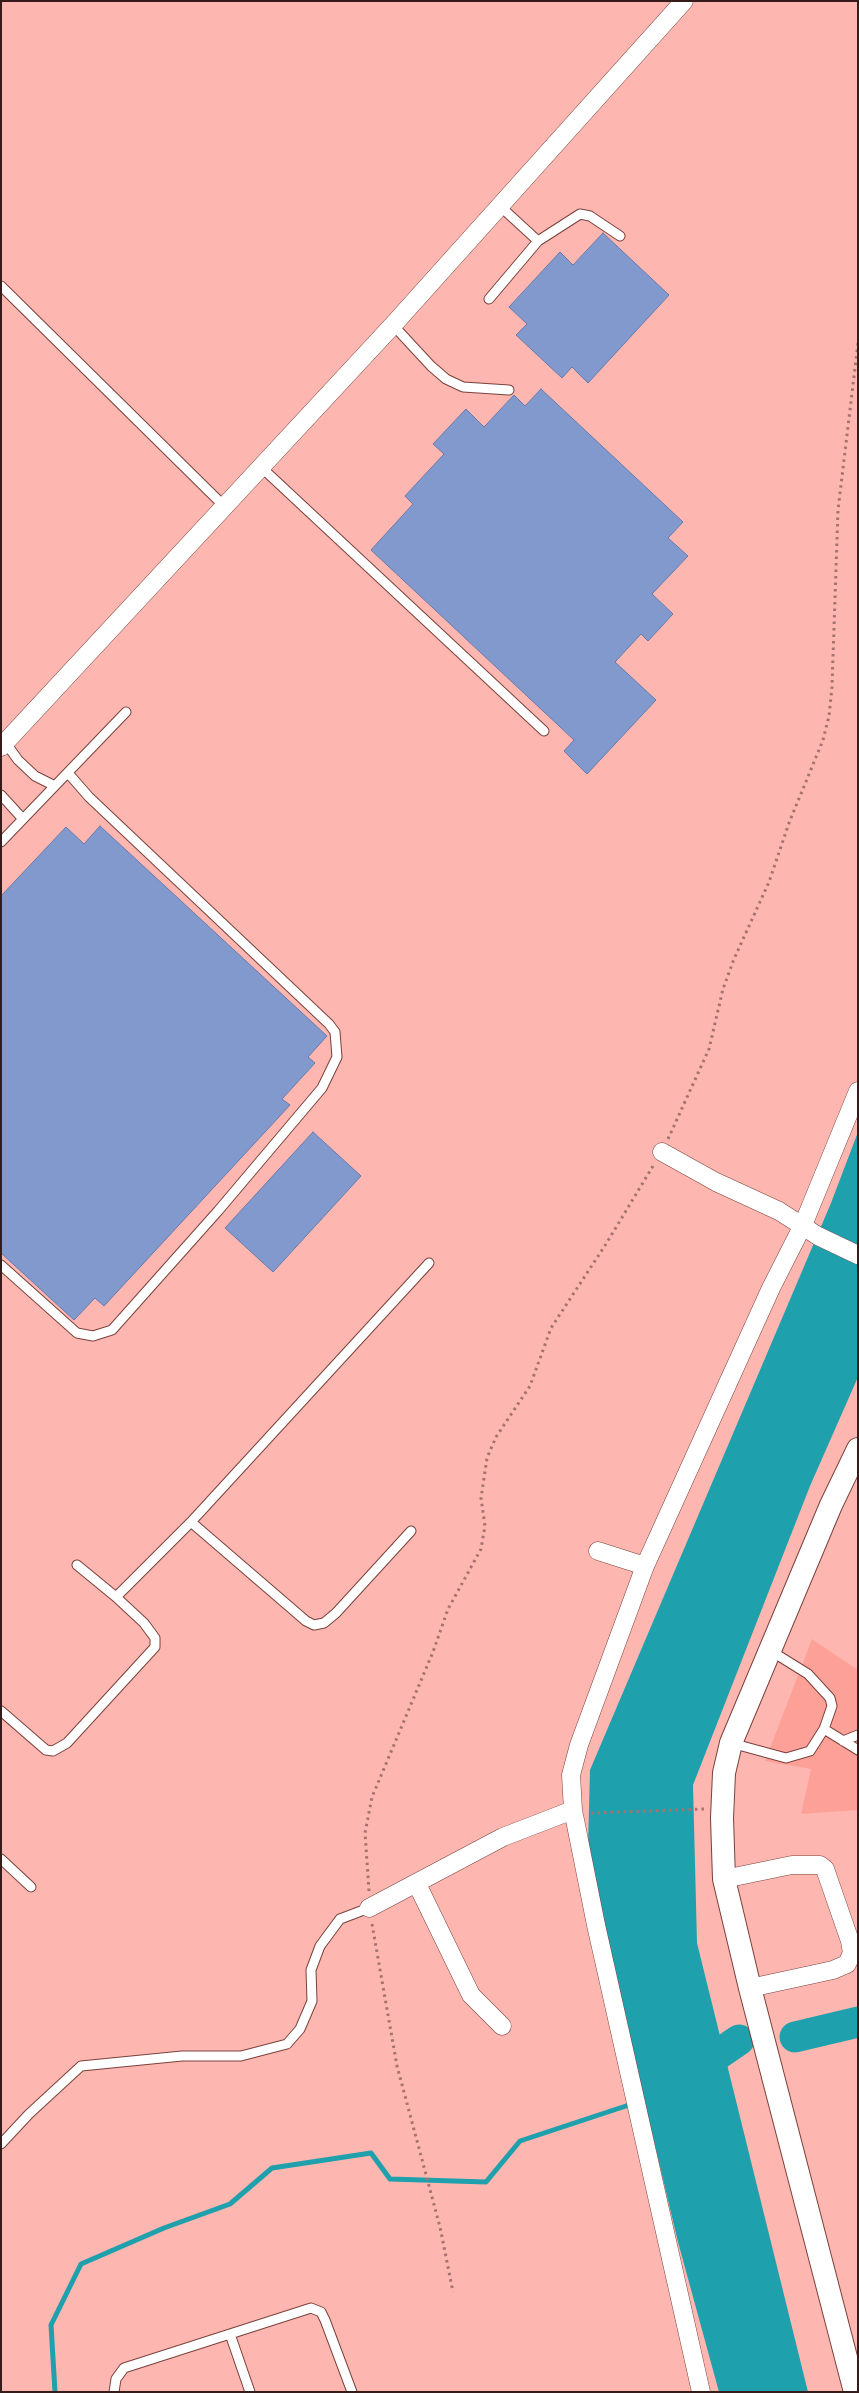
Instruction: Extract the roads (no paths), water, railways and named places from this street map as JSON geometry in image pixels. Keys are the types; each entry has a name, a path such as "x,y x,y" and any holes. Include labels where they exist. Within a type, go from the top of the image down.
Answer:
{"street":[{"path":"3,744 393,325 501,207 684,1"},
{"path":"701,2392 644,2143 573,1810 571,1775 579,1745 645,1566 771,1288 803,1225 858,1091"},
{"path":"662,1152 716,1182 779,1211 818,1236 858,1255"},
{"path":"855,2392 750,1988 724,1879 722,1818 724,1773 731,1743 831,1505 857,1454"},
{"path":"598,1551 645,1566"},
{"path":"369,1908 504,1837 573,1810"},
{"path":"724,1879 792,1864 820,1865 825,1869 850,1941 852,1953 847,1964 833,1970 750,1988"},
{"path":"417,1884 471,1996 502,2026"}],"lane":[{"path":"501,207 538,241"},
{"path":"489,299 538,241 580,214 590,216 620,236"},
{"path":"1,286 225,507"},
{"path":"393,325 431,366 446,379 463,387 509,390"},
{"path":"261,466 544,731"},
{"path":"1,842 53,785 68,773 126,712"},
{"path":"3,744 35,776 53,785"},
{"path":"1,1265 77,1333 93,1336 112,1330 218,1211 322,1088 336,1057 335,1032 329,1024 89,797 68,773"},
{"path":"1,796 22,818"},
{"path":"116,1597 191,1522 429,1263"},
{"path":"191,1522 306,1621 314,1625 324,1623 336,1613 412,1531"},
{"path":"2,1712 46,1750 53,1750 67,1743 133,1674 156,1644 155,1638 144,1624 116,1597 77,1565"},
{"path":"731,1743 786,1758 810,1751 824,1729 832,1706 830,1698 808,1674 771,1651"},
{"path":"824,1729 858,1750"},
{"path":"843,1740 858,1734"},
{"path":"1,1859 31,1887"},
{"path":"1,2144 29,2114 81,2066 182,2056 241,2056 286,2044 300,2029 312,2001 310,1970 320,1946 340,1919 369,1908"},
{"path":"114,2392 116,2379 124,2368 311,2308 320,2312 352,2392"},
{"path":"230,2334 250,2392"}],"water":[{"path":"858,1132 858,1377 810,1486 693,1785 697,1943 808,2392 719,2392 678,2242 619,1994 588,1847 590,1770 831,1203"}],"waterway":[{"path":"795,2037 858,2022"},
{"path":"688,2075 739,2040"},
{"path":"55,2392 51,2325 81,2264 164,2228 230,2204 272,2168 371,2153 390,2179 486,2182 520,2141 644,2100"}]}
